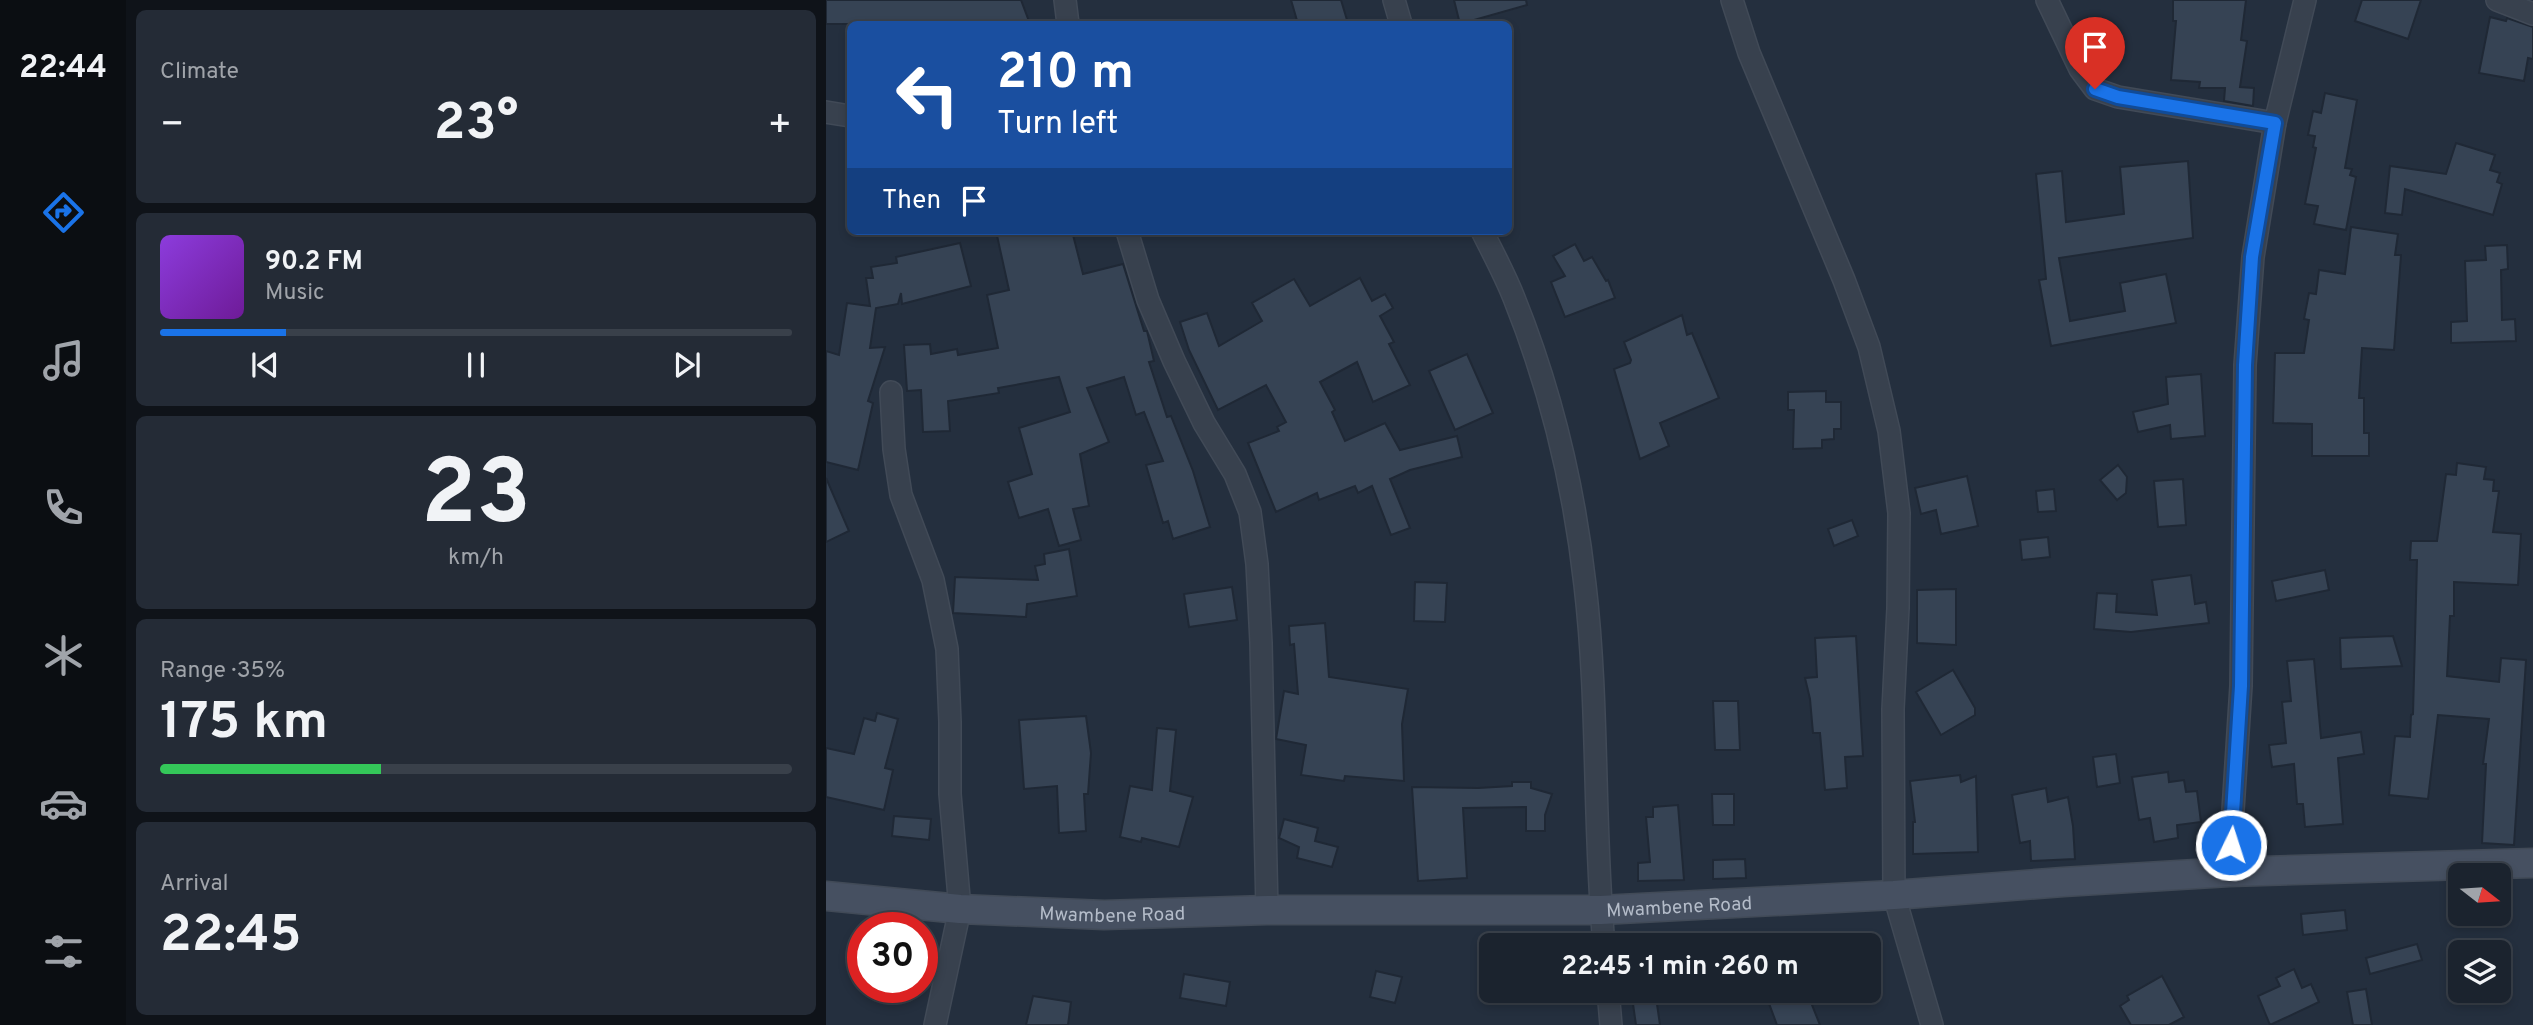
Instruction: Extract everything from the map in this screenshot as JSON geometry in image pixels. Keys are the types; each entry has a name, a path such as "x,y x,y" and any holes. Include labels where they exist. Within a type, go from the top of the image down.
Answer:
{"street":[{"path":"1065,0 1068,21"},
{"path":"1732,0 1749,53 1869,348 1889,431 1899,513 1893,709 1894,895 1931,1025"},
{"path":"2047,0 2080,69 2095,89 2118,97 2275,123"},
{"path":"2229,872 2241,686 2245,365 2252,257 2275,123 2305,0"},
{"path":"2497,0 2533,14"},
{"path":"826,112 847,116"},
{"path":"1128,235 1148,300 1174,361 1204,423 1235,474 1250,512 1257,564 1260,630 1267,910"},
{"path":"1484,235 1514,295 1543,376 1567,464 1585,586 1595,727 1603,933"},
{"path":"891,392 894,449 901,495 933,580 947,649 950,794 960,909 935,1025"},
{"name":"Mwambene Road","path":"826,895 960,909 1104,915 1267,910 1601,910 1894,895 2229,872 2533,863"},
{"path":"1609,1003 1611,1025"}],"building":[{"path":"826,0 1021,0 1029,21 847,21 847,24 826,24"},
{"path":"1291,0 1341,0 1347,20 1343,21 1297,21"},
{"path":"1454,0 1526,0 1527,5 1471,21 1459,21"},
{"path":"2173,0 2246,0 2241,40 2247,41 2240,87 2254,88 2253,106 2224,101 2225,88 2199,88 2200,82 2171,80 2176,21 2173,21"},
{"path":"2362,0 2421,0 2408,39 2355,21"},
{"path":"2490,17 2506,21 2507,18 2533,27 2533,59 2528,58 2524,81 2479,73"},
{"path":"2325,93 2357,100 2345,168 2352,169 2350,175 2356,177 2346,230 2314,224 2318,206 2305,204 2316,148 2313,147 2315,136 2308,135 2313,111 2321,113"},
{"path":"2456,143 2495,155 2490,170 2500,173 2497,182 2502,184 2493,215 2405,189 2402,215 2385,213 2390,166 2446,174"},
{"path":"2188,161 2193,238 2059,258 2070,321 2125,311 2120,283 2166,274 2176,323 2051,346 2039,280 2046,279 2036,174 2062,171 2066,222 2124,214 2120,167"},
{"path":"2351,227 2398,234 2395,255 2401,255 2394,350 2362,348 2359,398 2364,398 2364,433 2369,433 2369,456 2312,456 2312,424 2273,423 2275,353 2304,353 2309,320 2304,319 2309,293 2316,294 2319,270 2345,274"},
{"path":"997,235 1073,235 1083,274 1123,264 1144,331 1147,331 1154,361 1149,362 1167,417 1171,416 1193,471 1210,527 1173,539 1168,521 1163,523 1146,465 1163,461 1144,412 1136,415 1124,377 1087,388 1109,442 1080,454 1089,506 1073,509 1081,540 1059,546 1048,509 1019,518 1008,482 1032,474 1019,428 1070,412 1059,377 998,388 999,393 948,401 950,431 923,432 921,390 907,391 904,345 930,344 931,354 957,349 958,355 998,348 987,295 1009,290"},
{"path":"960,243 971,286 902,304 901,293 898,304 876,308 870,348 885,347 868,401 873,403 858,470 826,462 826,351 839,355 847,303 870,306 866,278 873,278 871,267 897,263 896,257"},
{"path":"1575,244 1584,261 1592,257 1606,281 1608,280 1615,298 1565,317 1551,282 1565,276 1553,256"},
{"path":"2507,245 2508,269 2501,270 2502,320 2515,319 2516,341 2451,343 2451,322 2467,321 2465,261 2486,260 2485,246"},
{"path":"1360,278 1372,301 1385,294 1393,308 1380,316 1394,342 1389,344 1410,385 1373,402 1357,362 1320,382 1335,410 1332,412 1345,441 1385,423 1400,450 1457,436 1462,457 1410,470 1390,479 1410,528 1391,535 1372,486 1358,493 1355,486 1319,500 1317,493 1276,512 1248,443 1279,431 1277,427 1286,422 1266,385 1218,410 1189,350 1180,322 1207,313 1219,346 1262,321 1252,303 1294,279 1310,306"},
{"path":"1682,315 1687,335 1692,333 1719,398 1660,423 1669,446 1640,459 1614,369 1630,363 1624,342"},
{"path":"1467,354 1493,413 1455,430 1429,371"},
{"path":"2201,374 2205,436 2171,439 2170,425 2138,432 2133,412 2168,404 2166,377"},
{"path":"1826,391 1826,402 1841,402 1841,429 1834,429 1834,439 1822,440 1822,448 1793,449 1794,410 1788,410 1788,392"},
{"path":"2457,463 2486,467 2484,479 2494,480 2493,491 2499,491 2493,532 2521,534 2518,585 2454,582 2454,616 2450,616 2447,676 2499,682 2501,658 2526,660 2514,845 2482,843 2486,764 2483,764 2489,719 2438,715 2428,799 2389,795 2395,736 2410,737 2413,714 2417,560 2410,560 2411,541 2437,541 2446,474 2456,475"},
{"path":"2118,465 2127,477 2126,493 2117,500 2100,480"},
{"path":"1967,476 1978,526 1941,534 1936,510 1921,514 1915,488"},
{"path":"826,478 849,531 826,542"},
{"path":"2183,479 2186,525 2158,527 2154,481"},
{"path":"2054,489 2056,511 2038,512 2036,491"},
{"path":"1852,520 1858,536 1834,546 1828,529"},
{"path":"2048,537 2050,557 2022,560 2020,540"},
{"path":"1069,549 1077,596 1027,604 1026,617 953,613 955,577 1038,580 1035,566 1045,564 1044,554"},
{"path":"2325,570 2329,590 2276,601 2272,581"},
{"path":"2191,575 2195,604 2206,602 2209,623 2131,632 2094,629 2097,593 2117,594 2116,612 2157,615 2152,580"},
{"path":"1415,582 1447,583 1445,622 1414,621"},
{"path":"1232,587 1237,620 1189,627 1184,594"},
{"path":"1956,589 1956,645 1917,643 1917,590"},
{"path":"1325,623 1329,677 1408,689 1402,724 1404,781 1345,776 1344,781 1301,775 1306,745 1276,739 1284,691 1298,694 1294,644 1290,645 1289,626"},
{"path":"1856,636 1863,756 1845,757 1847,788 1825,790 1820,733 1813,733 1805,678 1817,677 1815,638"},
{"path":"2393,636 2402,666 2341,669 2340,638"},
{"path":"2314,659 2321,738 2361,732 2364,754 2338,758 2343,824 2305,827 2303,804 2297,804 2294,764 2272,767 2269,745 2286,743 2282,702 2291,701 2287,661"},
{"path":"1953,670 1975,708 1975,715 1941,735 1916,692"},
{"path":"1713,701 1738,701 1740,750 1715,750"},
{"path":"877,713 898,719 885,768 893,770 884,810 826,797 826,748 854,754 864,718 875,721"},
{"path":"1086,716 1091,753 1088,794 1084,794 1086,831 1059,833 1057,786 1024,789 1019,720"},
{"path":"1157,728 1176,730 1170,791 1193,797 1179,847 1142,838 1141,842 1120,837 1130,786 1152,790"},
{"path":"2116,754 2120,783 2097,787 2093,757"},
{"path":"2168,772 2169,782 2184,780 2186,792 2197,791 2201,822 2177,825 2178,838 2154,842 2150,818 2139,820 2132,777"},
{"path":"1960,775 1961,782 1976,776 1978,852 1913,854 1915,822 1910,781"},
{"path":"1512,782 1531,782 1531,788 1552,794 1545,815 1545,831 1526,831 1526,807 1463,808 1467,878 1418,881 1412,787 1478,788 1512,786"},
{"path":"2046,788 2048,802 2068,797 2075,859 2031,861 2030,841 2020,843 2012,795"},
{"path":"1712,794 1734,794 1734,825 1713,825"},
{"path":"1678,805 1684,880 1638,881 1638,863 1650,862 1646,817 1653,817 1653,807"},
{"path":"894,816 931,819 929,840 892,836"},
{"path":"1284,819 1318,828 1315,841 1338,847 1332,867 1297,858 1299,847 1279,838"},
{"path":"1745,859 1746,878 1713,879 1713,860"},
{"path":"2345,910 2347,930 2303,935 2301,914"},
{"path":"2417,944 2422,960 2370,974 2366,958"},
{"path":"2294,969 2302,988 2311,984 2319,1002 2270,1025 2258,996 2280,986 2276,978"},
{"path":"1376,971 1402,977 1395,1003 1370,997"},
{"path":"1184,974 1230,982 1226,1006 1180,998"},
{"path":"2162,976 2184,1017 2169,1025 2131,1025 2120,1006 2129,1000 2127,996"},
{"path":"2366,989 2372,1025 2353,1025 2347,992"},
{"path":"1033,996 1071,1002 1068,1025 1026,1025"},
{"path":"1633,1003 1657,1003 1660,1025 1636,1025"},
{"path":"1769,1003 1811,1003 1820,1025 1777,1025"}],"route":[{"path":"2095,89 2118,97 2275,123 2252,257 2245,365 2241,686 2231,845"}]}
